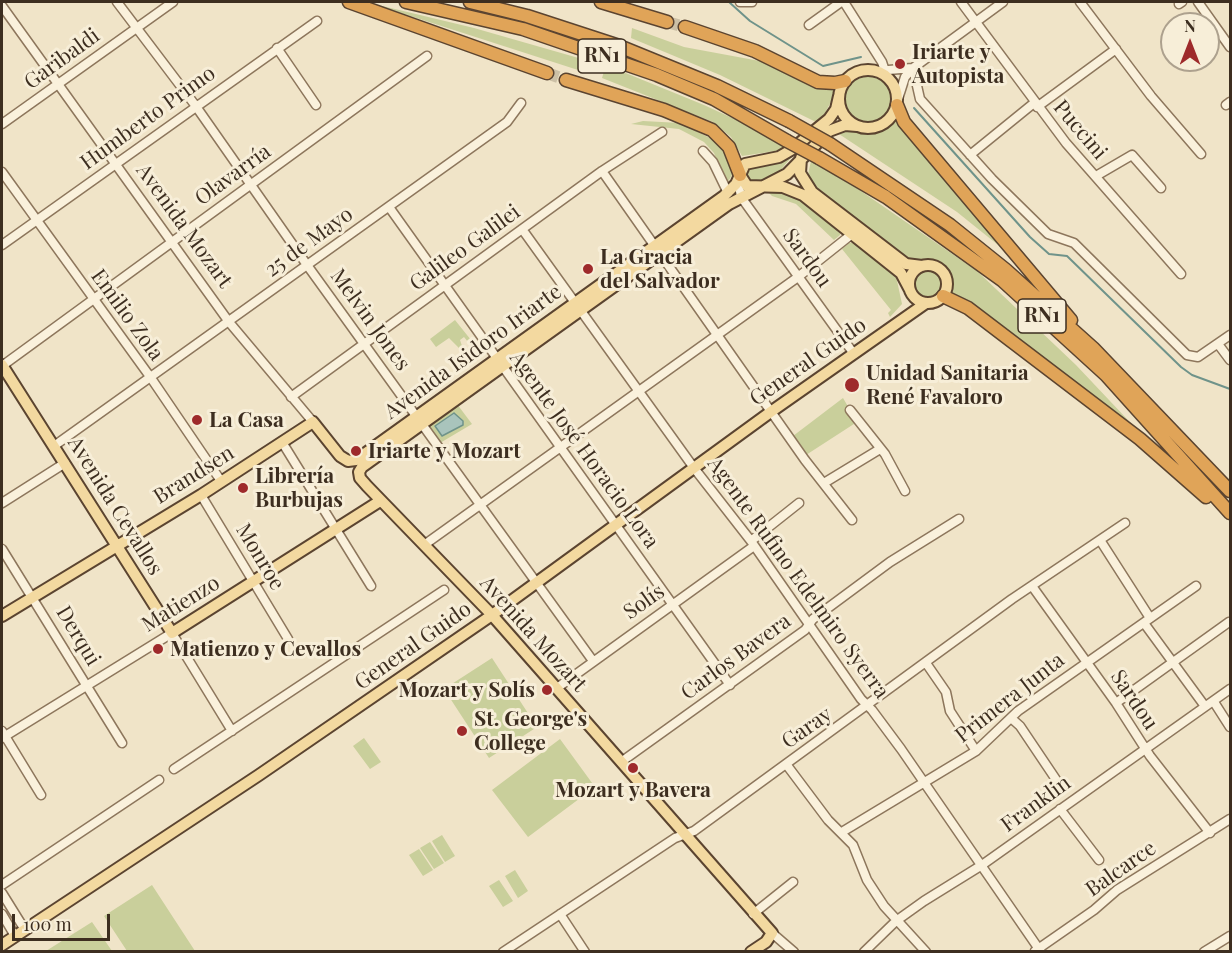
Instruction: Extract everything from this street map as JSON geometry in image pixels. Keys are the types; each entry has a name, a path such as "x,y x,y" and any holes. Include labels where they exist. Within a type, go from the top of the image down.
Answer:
{"highway":[{"path":"349,2 547,73"},
{"name":"RN1","path":"406,2 523,29 657,75 714,99 886,197 1003,281 1106,375 1230,513"},
{"name":"RN1","path":"470,2 527,16 641,54 789,121 830,144 950,225 1006,270 1093,348 1230,491"},
{"path":"601,2 667,22"},
{"path":"685,27 755,51 818,82 845,81"},
{"path":"566,80 664,110 712,130 729,147 739,178"},
{"path":"897,102 904,122 1093,348"},
{"path":"943,296 969,308 1140,439 1230,518"}],"main road":[{"path":"859,71 881,71 890,79 897,102 894,113 882,125 874,128 857,126 843,114 839,96 845,81 859,71"},
{"name":"Avenida Isidoro Iriarte","path":"360,478 362,467 421,420 659,250 727,198 739,178 742,166 748,162 784,154 822,125 833,114 839,96"},
{"name":"Avenida Isidoro Iriarte","path":"727,198 741,197 787,174 801,157 833,128 857,126"},
{"path":"739,178 747,186 783,187 798,192 901,273 916,298 926,303 943,296 947,285 944,274 934,267 906,264 812,192 800,173 801,157"},
{"path":"910,290 910,278 922,267"},
{"name":"General Guido","path":"2,945 259,775 492,615 772,411 926,303"},
{"name":"Avenida Cevallos","path":"2,366 172,633"},
{"name":"Avenida Isidoro Iriarte","path":"345,460 356,460 421,420"},
{"name":"Brandsen","path":"2,616 201,495 313,422"},
{"name":"Avenida Mozart","path":"313,422 345,460"},
{"name":"Avenida Mozart","path":"360,478 492,615 772,933"},
{"name":"Matienzo","path":"172,633 380,501"},
{"path":"751,951 766,942 772,933"}],"street":[{"name":"Melvin Jones","path":"117,2 195,105 307,265 593,661"},
{"name":"Garibaldi","path":"2,124 173,2"},
{"path":"740,2 752,2"},
{"path":"808,25 843,2 882,62 881,71 913,68"},
{"name":"Puccini","path":"961,2 1036,105 1181,274"},
{"path":"897,102 905,77 913,68 1003,2"},
{"path":"1080,2 1151,96 1201,154"},
{"path":"1198,2 1230,47"},
{"name":"Avenida Mozart","path":"2,4 229,322 313,422"},
{"name":"Humberto Primo","path":"2,244 195,105 317,21"},
{"path":"277,48 316,105"},
{"path":"970,155 1116,49"},
{"name":"Olavarría","path":"2,366 427,56"},
{"path":"913,68 920,99 970,155 1048,234 1074,243 1187,355 1198,357 1230,335"},
{"name":"25 de Mayo","path":"54,446 507,122 521,103"},
{"name":"Galileo Galilei","path":"291,397 602,171 662,132"},
{"path":"703,152 713,162 727,198"},
{"path":"1095,176 1132,155 1161,188"},
{"path":"602,171 852,520"},
{"name":"Emilio Zola","path":"2,172 92,300 152,378 221,481"},
{"name":"Sardou","path":"739,178 741,197 854,354"},
{"name":"Agente José Horacio Lora","path":"389,207 730,685"},
{"name":"Agente Rufino Edelmiro Syerra","path":"522,229 868,707 890,733 982,865 1038,951"},
{"path":"424,545 798,276 852,234"},
{"path":"1218,344 1230,360"},
{"path":"850,410 880,449 905,491"},
{"path":"282,442 371,586"},
{"path":"824,483 880,449"},
{"path":"2,503 65,463"},
{"name":"Monroe","path":"201,495 288,639"},
{"name":"Solís","path":"557,688 752,544 799,503"},
{"name":"Carlos Bavera","path":"621,762 730,685 890,562 959,519"},
{"name":"Garay","path":"504,951 685,834 694,831 1032,586 1125,523"},
{"path":"1100,540 1172,662 1204,705"},
{"name":"Derqui","path":"2,549 122,743"},
{"name":"Sardou","path":"1032,586 1146,748 1210,833"},
{"name":"Primera Junta","path":"842,832 976,752 1011,718 1196,586"},
{"path":"174,769 444,590"},
{"path":"1116,703 1229,622"},
{"name":"Matienzo","path":"2,735 172,633"},
{"name":"Avenida Cevallos","path":"172,633 232,731"},
{"path":"926,663 946,692 950,711 976,752"},
{"name":"Franklin","path":"864,951 896,921 982,865 1204,705 1214,702 1230,689"},
{"path":"1214,702 1230,727"},
{"path":"1011,718 1020,726 1059,784"},
{"path":"2,735 41,795"},
{"path":"786,765 828,820 853,845 867,880 896,921 926,951"},
{"path":"2,885 159,780"},
{"path":"1060,809 1099,860"},
{"name":"Balcarce","path":"1038,951 1094,910 1116,890 1230,819"},
{"path":"753,914 793,882"},
{"path":"2,893 25,930"},
{"path":"2,914 15,936"},
{"path":"560,914 585,951"},
{"name":"Avenida Mozart","path":"772,933 794,951"},
{"path":"1204,951 1230,936"}],"green space":[{"path":"370,3 474,28 582,59 578,70"},
{"path":"632,28 684,47 765,62 834,88 834,96 825,113 816,122 720,75 631,38"},
{"path":"606,65 704,105 756,129 789,149 742,156 731,137 713,122 602,78"},
{"path":"863,75 873,75 885,82 892,94 892,104 885,116 873,123 863,123 848,112 844,104 844,94 855,79"},
{"path":"897,117 1018,261 957,212 839,134 848,129 877,131 892,123"},
{"path":"643,121 680,123 714,140 722,147 731,164 732,175 726,185 714,153 704,142 679,129 631,124"},
{"path":"799,148 779,172 762,180 747,181 745,169 775,163"},
{"path":"811,161 858,189 977,271 1076,365 1143,436 952,295 947,272 940,265 933,261 910,261 817,192 807,179"},
{"path":"768,192 779,192 805,202 840,230 840,235 834,240 796,204 772,196"},
{"path":"849,243 855,243 896,276 902,304 890,317 888,313 891,310 842,249"},
{"path":"928,267 939,272 944,283 939,294 928,299 917,294 912,283 917,272"},
{"path":"455,320 471,340 468,342 464,337 460,340 462,346 459,348 449,338 436,347 430,339"},
{"path":"843,398 857,422 806,455 793,436"},
{"path":"457,404 472,424 440,443 429,426 432,421"},
{"path":"492,658 537,727 489,758 444,689"},
{"path":"364,738 381,762 370,769 353,746"},
{"path":"560,739 595,787 528,837 492,790"},
{"path":"442,835 455,856 445,862 432,841"},
{"path":"430,842 444,863 434,869 420,848"},
{"path":"419,849 433,870 423,876 409,855"},
{"path":"515,870 528,891 518,898 505,876"},
{"path":"499,880 513,901 503,907 489,886"},
{"path":"152,885 195,951 127,951 104,916"},
{"path":"92,922 112,951 46,951"}],"water":[{"path":"454,413 463,421 463,425 442,436 435,426"}],"waterway":[{"path":"729,2 750,21 823,66 861,57"},
{"path":"914,108 1030,237 1049,254 1067,256 1181,367 1192,375 1230,389"}],"tunnel":[{"path":"667,22 685,27"},
{"path":"547,73 566,80"}],"place":[{"name":"Iriarte y Autopista","path":"900,64"},
{"name":"La Gracia del Salvador","path":"588,269"},
{"name":"Unidad Sanitaria René Favaloro","path":"852,385"},
{"name":"La Casa","path":"197,420"},
{"name":"Iriarte y Mozart","path":"356,451"},
{"name":"Librería Burbujas","path":"243,488"},
{"name":"Matienzo y Cevallos","path":"158,649"},
{"name":"Mozart y Solís","path":"547,690"},
{"name":"St. George's College","path":"462,731"},
{"name":"Mozart y Bavera","path":"633,768"}]}
